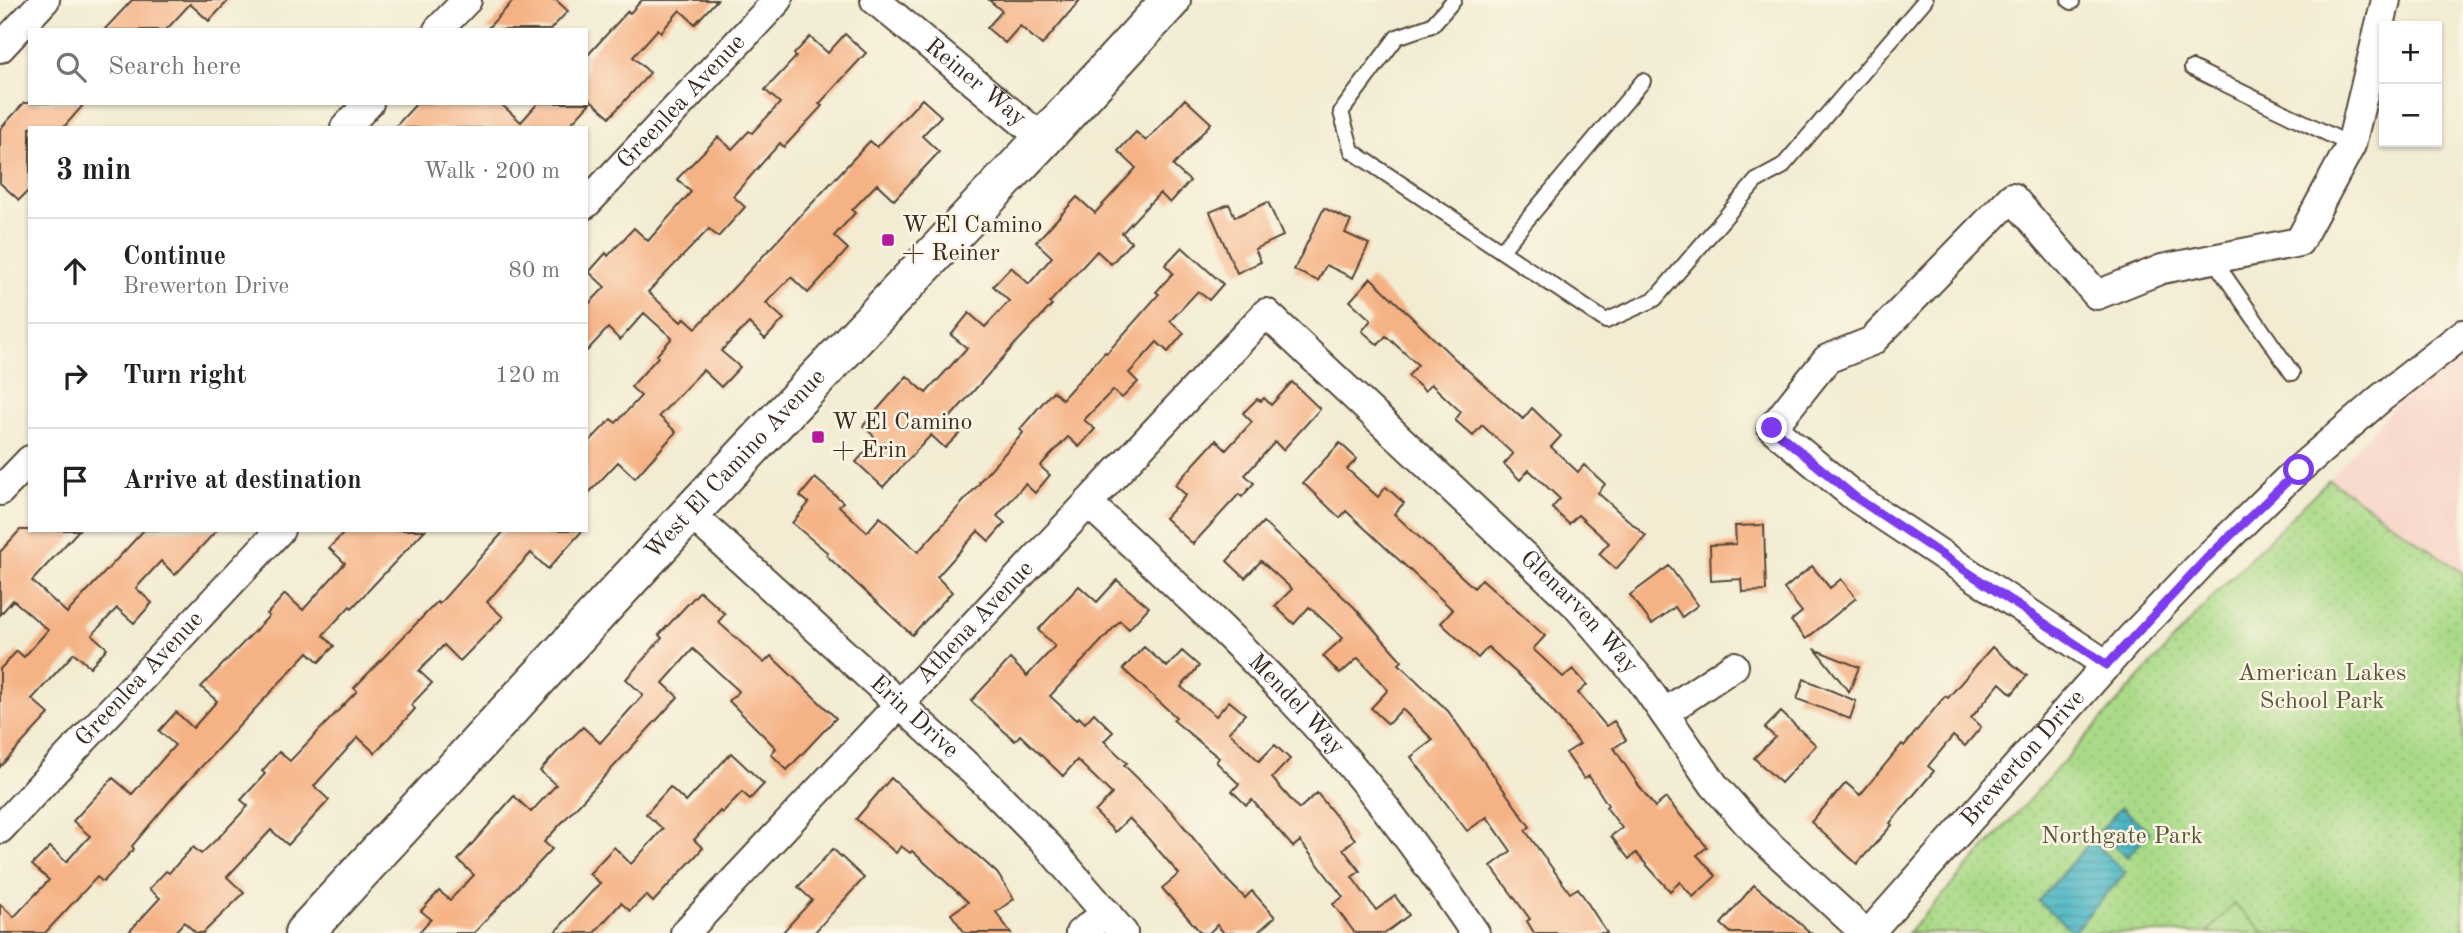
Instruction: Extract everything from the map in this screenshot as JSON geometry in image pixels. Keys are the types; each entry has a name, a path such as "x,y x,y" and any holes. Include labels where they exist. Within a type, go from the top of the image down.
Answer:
{"main road":[{"name":"West El Camino Avenue","path":"304,933 690,513 1044,139 1171,0"}],"street":[{"path":"0,48 45,0"},
{"path":"440,28 467,0"},
{"name":"Greenlea Avenue","path":"588,202 778,0"},
{"name":"Reiner Way","path":"875,0 1044,139"},
{"path":"2107,665 1855,497 1772,428 1827,359 1872,341 2012,197 2097,295 2162,270 2299,242 2351,145 2386,0"},
{"path":"347,126 367,105"},
{"name":"Athena Avenue","path":"685,933 1266,313"},
{"name":"Glenarven Way","path":"1266,313 1575,604 1609,640 1664,712 1714,785 1756,834 1867,933"},
{"name":"Brewerton Drive","path":"1867,933 2107,665 2206,559 2291,476 2381,398 2463,334"},
{"path":"0,491 28,462"},
{"name":"Mendel Way","path":"1088,503 1228,635 1329,739 1425,859 1475,933"},
{"name":"Erin Drive","path":"690,513 988,785 1049,847 1115,923"},
{"name":"Greenlea Avenue","path":"0,829 278,532"},
{"path":"1664,712 1734,666"},
{"path":"1080,933 1115,923"}],"lane":[{"path":"1454,0 1433,25 1397,37 1340,113 1352,151 1606,321 1655,299 1756,181 1782,167 1925,0"},
{"path":"2192,68 2351,145"},
{"path":"1501,251 1643,81"},
{"path":"2213,260 2292,373"}],"shaded area":[{"path":"2463,349 2463,573 2329,479 2409,390"}],"green space":[{"name":"American Lakes School Park","path":"2329,479 2463,573 2463,933 1908,933 2220,589"},
{"path":"2233,904 2265,933 2207,933"}],"water":[{"path":"2121,807 2150,832 2127,857 2099,832"},
{"path":"2091,841 2126,872 2073,932 2038,901"}],"building":[{"path":"132,0 229,0 209,21 190,4 168,28 106,28"},
{"path":"514,0 556,0 568,11 552,28 488,28"},
{"path":"642,0 717,0 695,24 680,10 661,32 658,29 633,57 650,73 610,117 588,98 588,55 628,11 630,13"},
{"path":"989,0 1080,0 1042,45 1020,26 1005,43 987,28 1002,11"},
{"path":"845,34 866,53 784,147 780,143 733,196 745,207 718,237 709,229 648,292 681,322 685,318 696,328 870,141 877,147 922,99 941,116 922,136 939,152 894,200 877,184 852,210 855,213 834,236 848,249 808,293 791,277 766,303 784,319 765,339 749,323 721,351 740,367 721,387 703,370 659,416 676,432 635,478 618,462 588,494 588,443 611,419 616,423 641,396 631,387 672,338 644,313 620,340 608,328 588,350 588,305 605,287 589,272 634,228 648,241 691,192 677,179 718,137 732,149 749,131 752,133 780,103 765,90 796,57 794,54 810,37 828,53"},
{"path":"1185,99 1211,123 1173,166 1190,181 1170,203 1160,193 1148,205 1122,233 1131,242 1111,264 1097,251 1049,303 1052,305 947,421 960,433 945,448 931,435 883,487 856,462 877,439 863,426 907,376 926,393 967,348 951,335 969,313 985,327 1009,301 993,286 1011,267 1029,284 1052,257 1036,242 1077,197 1095,213 1136,168 1118,151 1136,132 1146,141"},
{"path":"24,103 83,105 65,126 28,126 28,191 19,200 0,183 0,129"},
{"path":"590,103 569,126 396,126 415,105 502,105 521,122 536,105"},
{"path":"1268,202 1283,236 1255,249 1261,262 1237,273 1210,212 1229,204 1235,217"},
{"path":"1324,208 1351,221 1345,233 1369,244 1353,278 1326,265 1318,281 1294,270"},
{"path":"1182,247 1223,284 1209,300 1198,291 1170,321 1184,333 1168,352 1157,342 1129,373 1138,382 1122,398 1113,390 1084,420 1095,429 1079,447 1068,437 1040,466 1050,475 1035,493 1025,484 997,516 1005,523 989,541 978,531 937,577 952,592 912,635 826,555 828,553 792,523 809,503 800,496 815,478 843,502 839,506 867,532 880,517 918,552 1023,433 1020,429 1053,391 1062,399 1159,294 1156,292 1173,273 1165,265"},
{"path":"1371,278 1454,358 1523,419 1532,408 1561,436 1551,447 1578,472 1584,465 1605,484 1598,493 1646,536 1616,569 1599,554 1609,543 1578,515 1569,524 1552,508 1560,499 1529,470 1520,480 1504,464 1513,454 1482,425 1473,436 1455,420 1461,412 1431,384 1425,391 1408,376 1418,365 1386,336 1378,345 1362,331 1371,320 1350,301"},
{"path":"1292,382 1320,409 1283,450 1275,442 1245,475 1254,483 1242,497 1239,494 1193,544 1165,518 1186,495 1175,485 1216,440 1226,450 1252,422 1243,413 1257,399 1261,401 1264,398 1271,405"},
{"path":"1340,443 1357,459 1347,469 1378,497 1386,487 1404,503 1394,514 1474,588 1482,579 1545,636 1533,649 1563,677 1573,669 1587,685 1578,693 1606,726 1614,721 1626,740 1614,748 1639,786 1655,807 1666,798 1707,847 1697,855 1716,876 1693,897 1680,882 1670,891 1636,853 1629,859 1611,836 1622,828 1606,807 1608,805 1589,776 1584,779 1566,753 1580,744 1532,687 1488,647 1478,658 1441,623 1453,610 1346,511 1340,518 1303,483"},
{"path":"1263,522 1354,607 1402,661 1399,664 1448,711 1530,827 1525,830 1570,893 1578,888 1607,933 1534,933 1527,921 1530,919 1491,866 1511,851 1487,817 1467,831 1411,757 1433,740 1402,709 1388,724 1371,708 1388,690 1358,658 1340,674 1323,656 1343,638 1309,607 1294,624 1275,606 1292,589 1261,561 1245,578 1227,561"},
{"path":"1764,525 1766,591 1742,592 1741,579 1711,581 1710,545 1736,544 1735,526"},
{"path":"20,530 77,532 32,581 67,613 142,532 215,532 175,575 161,561 136,588 152,603 134,623 117,608 92,635 107,648 90,667 74,653 32,699 49,714 0,767 0,669 17,651 24,657 48,630 13,600 0,615 0,552"},
{"path":"345,532 423,532 323,635 334,646 319,662 308,652 173,797 132,846 134,849 103,882 97,877 45,933 0,933 0,904 14,917 49,880 32,865 50,847 66,862 90,836 73,821 113,778 132,794 175,745 159,731 176,712 193,728 217,701 201,687 269,616 267,614 285,594 303,610 345,563 329,548"},
{"path":"503,532 581,532 548,569 531,553 487,602 503,617 460,661 444,645 419,671 432,683 411,705 415,709 375,753 358,737 314,786 329,800 288,845 271,830 227,877 244,893 203,933 196,933 184,922 174,933 128,933 160,898 149,889 166,871 169,873 193,847 201,854 222,834 248,806 241,800 265,774 262,771 279,752 290,761 357,691 354,688 437,602 439,604"},
{"path":"1669,566 1698,605 1682,617 1675,607 1652,624 1630,595"},
{"path":"1812,566 1830,588 1841,579 1856,598 1806,639 1791,621 1802,612 1784,589"},
{"path":"1117,580 1149,607 1129,629 1120,621 1050,696 1076,720 1079,717 1085,723 1094,713 1113,732 1104,741 1127,763 1124,765 1172,812 1229,882 1245,898 1252,891 1275,917 1257,933 1224,933 1217,925 1209,933 1201,933 1162,888 1179,874 1147,837 1129,818 1115,832 1095,812 1112,794 1077,760 1063,776 1020,735 1015,741 971,701 1010,659 1027,676 1055,646 1038,630 1079,586 1097,602"},
{"path":"700,591 725,614 718,622 764,663 771,656 836,718 787,770 771,754 776,748 729,701 739,691 693,649 663,683 678,697 544,842 552,849 474,933 418,933 431,919 421,911 439,891 450,900 474,875 458,860 514,796 531,812 556,785 540,771 557,752 583,727 600,743 643,695 626,679 662,638 659,635"},
{"path":"1144,647 1167,667 1182,651 1199,666 1181,687 1216,716 1229,701 1245,714 1229,732 1259,761 1275,745 1290,759 1272,778 1299,809 1317,793 1355,839 1343,849 1360,871 1352,877 1376,910 1395,896 1409,915 1385,933 1355,933 1333,904 1343,897 1300,841 1293,847 1252,800 1246,805 1232,791 1239,784 1216,762 1219,758 1173,720 1176,717 1123,669"},
{"path":"1992,647 2027,676 2012,694 2000,683 1971,718 1981,727 1965,746 1953,736 1928,766 1934,771 1857,864 1811,822 1846,783 1860,795 1902,744 1904,746 1945,696 1948,698"},
{"path":"1816,650 1859,667 1849,692"},
{"path":"1804,679 1856,701 1850,719 1797,699"},
{"path":"1781,712 1816,745 1781,783 1754,758 1775,737 1765,728"},
{"path":"731,753 764,784 750,799 742,792 722,813 720,811 694,840 703,848 653,902 646,895 630,911 621,903 594,933 554,933 600,883 589,874 614,847 631,864 663,829 646,814 670,787 686,802"},
{"path":"891,778 997,873 1014,899 996,912 1011,933 965,933 951,914 968,902 912,851 910,853 901,846 896,853 856,819"},
{"path":"833,849 864,878 814,933 782,933 812,900 798,887"},
{"path":"1754,885 1811,933 1731,933 1721,924"}],"place":[{"name":"W El Camino + Reiner","path":"888,240"},
{"name":"W El Camino + Erin","path":"818,437"}],"route":[{"path":"1772,428 1855,497 2107,665 2206,559 2299,470"}],"park label":[{"name":"Northgate Park","path":"2122,837"}]}
